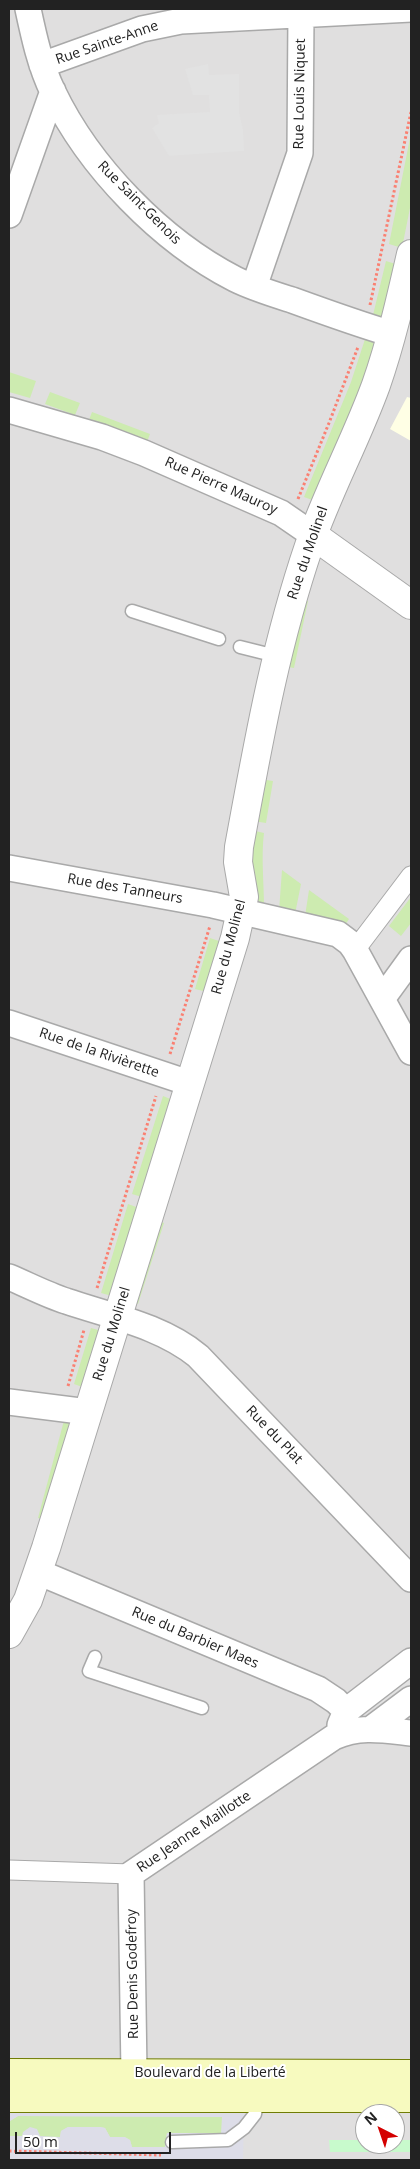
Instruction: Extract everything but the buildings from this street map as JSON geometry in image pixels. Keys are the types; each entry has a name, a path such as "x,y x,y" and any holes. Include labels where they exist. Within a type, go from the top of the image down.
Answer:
{"main road":[{"name":"Boulevard de la Liberté","path":"9,2073 134,2073 411,2098"},
{"name":"Boulevard de la Liberté","path":"9,2098 263,2086 411,2074"}],"street":[{"name":"Rue Saint-Genois","path":"28,9 42,65 53,91 68,118 100,166 150,216 189,251 223,272 254,286 351,322 392,334"},
{"name":"Rue Sainte-Anne","path":"42,65 142,29 181,21 411,9"},
{"name":"Rue Louis Niquet","path":"254,286 300,153 301,14"},
{"path":"9,215 53,91"},
{"name":"Rue du Molinel","path":"9,1634 28,1600 38,1572 241,911 244,890 238,855 276,656 313,536 375,387 392,334 405,264"},
{"name":"Rue Pierre Mauroy","path":"9,410 102,437 144,452 281,513 411,605"},
{"name":"Rue des Tanneurs","path":"9,868 241,911 332,932 344,938 355,950"},
{"path":"411,876 355,950 411,1052"},
{"path":"382,999 411,959"},
{"name":"Rue de la Rivièrette","path":"9,1023 189,1083"},
{"name":"Rue du Plat","path":"9,1278 171,1338 187,1347 198,1356 411,1579"},
{"path":"9,1402 88,1412"},
{"name":"Rue du Barbier Maes","path":"38,1572 115,1611 318,1689 336,1701 346,1711"},
{"path":"334,1737 346,1711 411,1661"},
{"path":"371,1729 411,1699"},
{"path":"334,1737 353,1730 371,1729 411,1734"},
{"name":"Rue Jeanne Maillotte","path":"9,1870 131,1874 334,1737"},
{"name":"Rue Denis Godefroy","path":"131,1874 134,2073"}],"lane":[{"path":"132,611 219,639"},
{"path":"240,647 276,656"},
{"path":"95,1656 89,1671 202,1708"},
{"path":"172,2142 228,2140 244,2128 255,2114 263,2086"}],"path":[{"path":"379,249 405,264"},
{"path":"90,1309 210,926 213,906"},
{"path":"9,2151 167,2155"}],"shaded area":[{"path":"9,9 411,9 411,2160 9,2160"},
{"path":"208,64 209,75 239,74 239,112 243,130 244,151 169,156 152,128 159,123 157,115 210,112 209,95 193,95 185,69"},
{"path":"407,397 411,398 411,441 390,429"},
{"path":"411,1668 411,1719 378,1715 368,1700"},
{"path":"178,2111 244,2113 243,2160 9,2160 9,2136 9,2113","holes":["18,2116 222,2117 221,2133 167,2133 165,2147 132,2147 130,2140 125,2137 110,2137 105,2128 100,2127 68,2127 61,2131 60,2137 40,2136 37,2129 30,2127 23,2132 22,2136 9,2136 10,2121"]}],"green space":[{"path":"411,133 411,203 402,248 389,244"},
{"path":"386,261 399,265 386,318 373,315"},
{"path":"367,333 372,335 377,345 368,372 315,501 304,497 351,382"},
{"path":"9,372 36,381 30,398 9,392"},
{"path":"50,392 80,403 75,415 45,404"},
{"path":"92,412 150,434 147,442 89,420"},
{"path":"301,600 308,601 294,668 282,666"},
{"path":"260,779 273,781 266,823 253,821"},
{"path":"251,830 264,833 264,907 253,906 248,861"},
{"path":"282,870 301,884 295,914 279,911"},
{"path":"309,890 349,919 345,925 305,916"},
{"path":"411,897 411,923 401,936 389,926"},
{"path":"210,938 222,942 207,992 195,989"},
{"path":"163,1096 173,1100 142,1197 132,1194"},
{"path":"128,1204 139,1208 112,1296 101,1293"},
{"path":"157,1220 164,1223 138,1304 131,1302"},
{"path":"91,1328 102,1331 85,1388 74,1384"},
{"path":"66,1413 77,1417 44,1520 38,1518"},
{"path":"18,2116 222,2117 222,2133 167,2133 165,2147 132,2147 130,2140 124,2137 110,2137 105,2128 100,2127 68,2127 61,2131 60,2137 9,2137 10,2121"},
{"path":"329,2140 355,2140 355,2152 330,2152"},
{"path":"405,2140 411,2140 411,2152 405,2152"}]}
